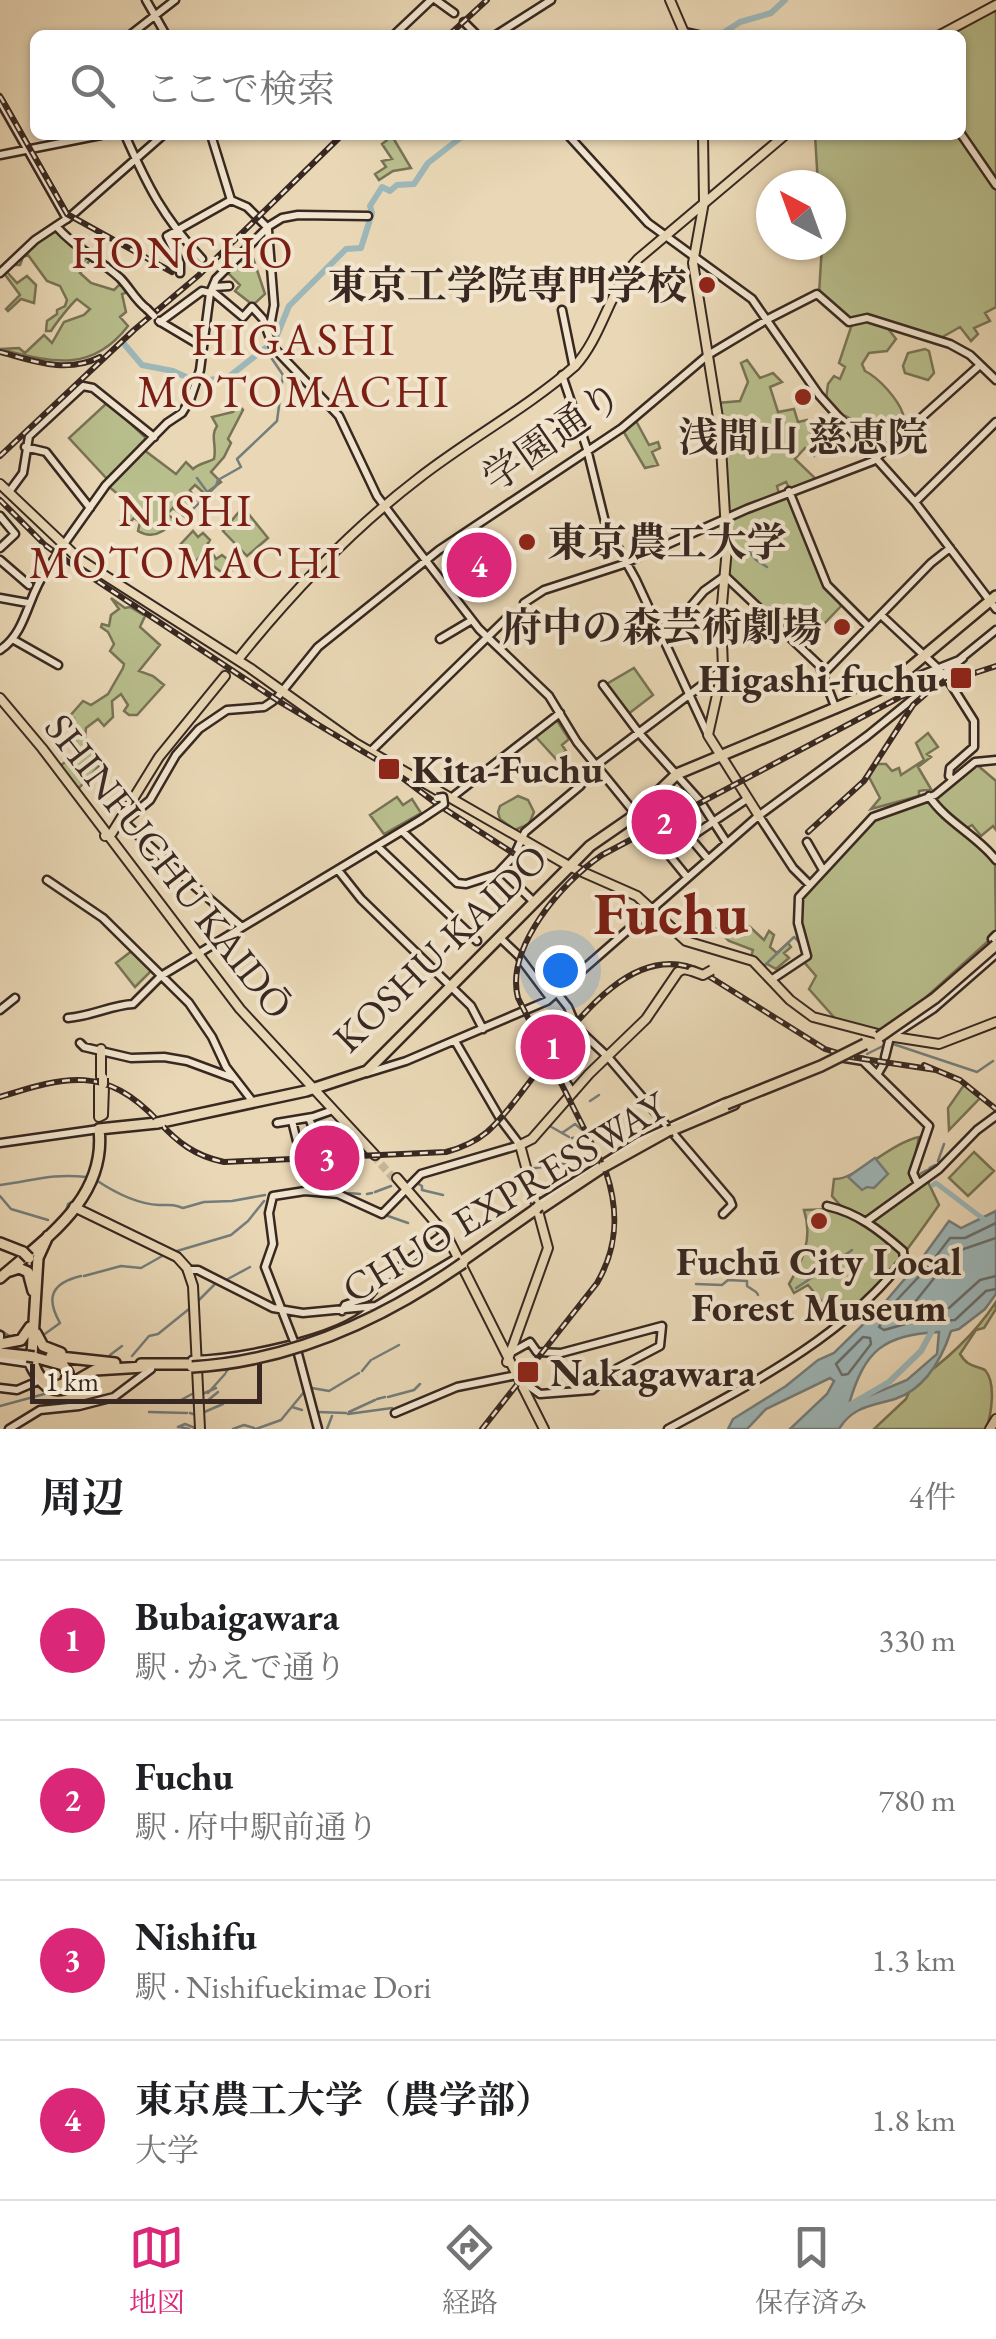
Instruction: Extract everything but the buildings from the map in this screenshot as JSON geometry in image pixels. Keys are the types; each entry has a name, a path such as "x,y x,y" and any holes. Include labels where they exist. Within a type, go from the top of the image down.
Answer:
{"highway":[{"name":"KOSHU-KAIDO","path":"99,1129 160,1122 254,1103 370,1070 594,842 660,801 676,776 894,684 994,602"},
{"name":"CHUO EXPRESSWAY","path":"0,1347 31,1355 148,1365 240,1359 292,1347 373,1315 632,1147 685,1121 822,1066 884,1034 996,947"},
{"path":"1,1274 76,1208 93,1173 99,1129"},
{"path":"1,1274 76,1208"},
{"path":"48,1236 38,1253 31,1356 44,1383 54,1388 74,1383 100,1368 148,1365"},
{"path":"0,1244 26,1255 35,1270 32,1348 36,1369 49,1385 65,1383 68,1375 64,1366 31,1355"},
{"path":"1,1274 17,1268 27,1272 32,1280 37,1338 49,1349 79,1357 148,1365"},
{"path":"0,1347 16,1342 28,1331 34,1304"}],"main road":[{"path":"670,0 684,30"},
{"path":"951,30 996,6"},
{"path":"703,140 702,205 693,255 720,430 726,518 722,670 708,735 759,816"},
{"path":"235,661 322,560 423,473 574,364 626,268 777,140"},
{"path":"562,375 587,350 628,270 663,234"},
{"path":"0,484 81,560 235,661 278,697 570,866 633,894 686,940 753,961 790,1000 814,1018 886,1039 939,1044 996,1022"},
{"path":"196,708 226,672 196,708"},
{"path":"108,837 156,758 224,675"},
{"name":"SHINFUCHU KAIDŌ","path":"0,700 36,740 246,1016 372,1153"},
{"path":"108,837 125,817 156,758 188,717"},
{"path":"524,1159 530,1140 648,1017 679,971 705,975 712,970 720,952"},
{"path":"101,1083 104,1101 100,1116 102,1049"},
{"path":"509,1358 548,1251 520,1143 530,1140"},
{"path":"396,1179 441,1227 542,1429"},
{"path":"406,1190 457,1259"},
{"path":"76,1208 174,1255 186,1270 192,1282 199,1429"},
{"path":"516,1375 542,1429"}],"street":[{"path":"146,0 164,30"},
{"path":"136,30 175,0"},
{"path":"400,30 434,0 454,13"},
{"path":"504,30 551,0"},
{"path":"464,22 472,30"},
{"path":"0,101 67,219"},
{"path":"0,155 76,140"},
{"path":"126,140 151,194 202,259"},
{"path":"0,272 158,140"},
{"path":"213,140 231,200 248,208 268,228 274,305 268,333"},
{"path":"573,140 640,214 745,293 768,319 819,395 915,502 994,602"},
{"path":"965,140 996,186"},
{"path":"180,273 180,263 166,238 231,200"},
{"path":"0,650 14,640 40,579 90,508 113,478 182,413 190,400 199,372 215,280 268,228 294,215 368,216"},
{"path":"56,226 72,244 122,280 133,297 157,319 201,346"},
{"path":"157,319 202,291 228,286"},
{"path":"212,290 243,317 252,306 261,314 273,347 338,416 384,506 472,620 549,696 596,766 687,878"},
{"name":"学園通り","path":"278,697 318,647 426,560 588,452 708,356 817,294 852,322 867,318 950,344 980,364"},
{"path":"562,310 574,364"},
{"path":"524,603 544,590 626,562 876,458 980,364 996,380"},
{"path":"562,375 588,452 604,520 708,735"},
{"path":"9,492 23,472 30,434 78,388 86,386 154,437"},
{"path":"915,502 996,422"},
{"path":"25,447 39,448 48,454 90,508"},
{"path":"789,492 827,584 870,627"},
{"path":"0,516 15,535 0,548"},
{"path":"824,673 930,563 950,548"},
{"path":"0,560 29,585"},
{"path":"662,640 704,590 724,576 824,673 836,710"},
{"path":"29,585 40,579"},
{"path":"28,602 29,585"},
{"path":"0,598 28,602"},
{"path":"881,615 941,671 975,725 974,748 953,766 949,773 952,780"},
{"path":"370,752 506,618"},
{"path":"440,639 472,620"},
{"path":"370,1070 524,1013 554,995 727,842 868,736 941,671 996,630"},
{"path":"14,640 58,664"},
{"path":"403,832 459,884 494,876 516,854 521,838 579,787 596,766 722,670"},
{"path":"894,684 941,671"},
{"path":"603,685 638,732 695,796 727,842"},
{"path":"242,927 213,906 125,817 150,799 176,755 199,729 227,710 264,707 278,697"},
{"path":"68,1018 92,1016 119,1004 134,1004 163,975 444,804 443,797 437,798 443,804 452,797 560,713"},
{"path":"188,717 199,729"},
{"path":"931,794 976,762 996,760"},
{"path":"772,980 806,954 796,926 795,901 822,869 875,813 931,794 952,780"},
{"path":"931,794 996,860"},
{"path":"667,852 747,799"},
{"path":"660,801 708,859"},
{"path":"759,816 792,868 809,884"},
{"path":"807,842 822,869"},
{"path":"378,847 477,941"},
{"path":"338,870 471,1006 483,1029"},
{"path":"502,870 534,902"},
{"path":"47,880 103,918 192,1006 231,1076 254,1103"},
{"path":"877,1075 884,1060 886,1039 933,1008 996,947 992,940 996,935"},
{"path":"499,937 568,1007 577,1028 607,1056 732,1202 722,1214"},
{"path":"0,1010 15,998"},
{"path":"574,1094 553,1062 564,1040 577,1028"},
{"path":"318,1429 296,1346 265,1266 273,1244 269,1215 273,1196 305,1191 338,1194 382,1214 421,1174 520,1143 502,1121 454,1041"},
{"path":"80,1043 128,1057 164,1056 187,1061 231,1076"},
{"path":"186,1270 198,1270 284,1311 370,1308 457,1259 601,1162 667,1127 834,1057 863,1061 929,1126 913,1174 918,1184"},
{"path":"276,1124 336,1114"},
{"path":"867,1221 944,1165 976,1130 996,1116"},
{"path":"308,1118 320,1146"},
{"path":"292,1120 301,1157"},
{"path":"0,1142 99,1129"},
{"path":"668,1429 799,1352 876,1292 906,1256 867,1221 844,1209 827,1206"},
{"path":"342,1311 344,1306 368,1297 383,1279 443,1238"},
{"path":"193,1363 296,1346 368,1313 370,1308"},
{"path":"509,1358 530,1342 537,1352 561,1353 662,1326 660,1346 630,1360 592,1390 540,1394 526,1384 522,1386"},
{"path":"0,1347 28,1363 38,1381 54,1392 74,1383"},
{"path":"9,1429 40,1410 114,1396 148,1365"},
{"path":"395,1413 457,1387 516,1375"},
{"path":"0,1388 17,1390 38,1381"}],"green space":[{"path":"996,10 996,307 985,313 990,321 974,328 978,334 971,341 960,327 939,339 868,316 850,320 819,294 821,260 846,260 846,170 817,170 815,140 966,140 966,30 959,30"},
{"path":"394,140 411,168 393,171 379,180 375,174 386,167 382,161 392,159 382,144"},
{"path":"55,230 82,254 78,258 81,263 90,260 80,273 91,283 114,290 124,286 128,292 122,294 126,312 120,317 128,326 100,352 85,358 53,360 0,349 19,348 25,353 44,335 52,343 64,322 90,309 77,299 51,331 46,331 47,321 67,300 60,286 47,281 28,255 7,272 17,283 27,276 36,285 34,303 21,299 6,309 20,295 3,272"},
{"path":"250,249 265,294 253,305 235,291 240,285 226,271"},
{"path":"860,319 886,326 896,339 887,351 869,353 862,364 903,414 881,422 852,419 826,400 828,384 834,376 840,379 845,367 839,363 852,324"},
{"path":"929,351 934,373 928,380 905,373 903,366 908,353"},
{"path":"747,360 760,378 773,373 782,382 770,387 778,412 794,409 798,422 807,420 817,452 814,456 805,448 795,459 816,479 790,490 786,482 777,486 779,494 728,515 718,403 740,401 748,382 741,363"},
{"path":"108,402 148,440 108,480 69,438"},
{"path":"238,404 243,410 228,439 231,443 211,472 221,482 205,494 195,485 190,490 196,501 188,505 184,516 173,508 167,514 175,520 158,533 138,531 140,522 134,518 127,526 119,523 131,505 108,486 144,450 176,474 186,462 193,469 214,459 217,426 212,417 233,412"},
{"path":"635,419 649,445 658,442 660,448 652,452 658,465 645,468 622,429"},
{"path":"789,496 825,583 843,604 802,647 727,574 728,519"},
{"path":"243,507 268,538 247,556 223,531"},
{"path":"193,531 210,540 207,545 216,559 222,555 236,566 226,576 201,556 194,563 178,547"},
{"path":"111,598 145,616 140,627 160,645 139,671 164,685 137,715 124,711 128,705 121,694 112,701 113,717 104,726 98,719 86,728 85,738 95,752 89,752 103,762 77,790 60,766 81,750 76,743 74,718 69,717 83,701 91,705 108,694 124,664 110,651 114,644 101,627 109,626 111,615 119,609"},
{"path":"634,668 653,695 627,715 605,685"},
{"path":"556,719 569,739 562,745 566,751 556,759 535,736"},
{"path":"928,733 938,747 918,767 931,789 871,809 880,798 869,777 877,764 886,764 892,771 899,768 901,775 924,760 916,743"},
{"path":"976,764 996,781 996,830 993,826 981,836 972,825 965,829 933,800"},
{"path":"518,796 528,800 534,812 529,824 515,830 500,819 498,812 500,806"},
{"path":"397,797 403,805 412,799 421,813 384,834 370,815"},
{"path":"930,800 995,861 996,934 912,1010 880,1032 840,1024 809,989 816,976 804,962 810,952 801,924 801,899 878,817"},
{"path":"739,924 750,927 764,940 769,931 774,935 770,947 777,953 788,943 791,947 784,953 789,958 776,969 763,966 751,957 753,950 729,941 715,928 730,937"},
{"path":"133,950 152,970 135,987 116,963"},
{"path":"964,1085 980,1098 949,1130 948,1108"},
{"path":"919,1137 911,1176 919,1187 928,1182 939,1205 881,1282 838,1321 808,1285 794,1293 789,1284 805,1248 804,1210 839,1209 832,1196 834,1179 852,1174 896,1146"},
{"path":"974,1152 994,1171 968,1196 949,1178"},
{"path":"996,1302 984,1328 976,1330 960,1354 985,1370 991,1382 986,1429 874,1429 906,1399 913,1383 969,1336"}],"water":[{"path":"875,1158 888,1174 874,1188 862,1190 848,1177"},
{"path":"996,1211 996,1294 985,1309 951,1331 937,1362 915,1388 857,1411 839,1429 790,1429 827,1394 834,1381 830,1378 766,1409 747,1429 728,1429 733,1419 834,1353 880,1308 949,1221 961,1228","holes":["939,1332 937,1354 907,1380 849,1404 862,1370 890,1342"]}],"waterway":[{"path":"728,30 771,13 785,0"},
{"path":"273,345 289,306 346,249 361,248 372,213 370,206 382,187 390,191 397,185 414,184 428,163 458,140"},
{"path":"248,260 253,266"},
{"path":"125,345 142,365 173,371 195,381"},
{"path":"199,381 227,378 268,346 272,347"},
{"path":"186,516 218,480 241,467 237,459 277,421 283,375 268,353"},
{"path":"197,478 208,493"},
{"path":"747,549 767,567"},
{"path":"764,966 794,937 800,943"},
{"path":"893,1044 977,1072 993,1061"},
{"path":"867,1054 885,1045"},
{"path":"590,1101 599,1095"},
{"path":"562,1133 575,1124 581,1129"},
{"path":"548,1125 569,1137"},
{"path":"572,1138 586,1136"},
{"path":"938,1161 944,1144"},
{"path":"529,1169 568,1163"},
{"path":"918,1175 927,1170"},
{"path":"0,1185 53,1177 86,1177"},
{"path":"96,1180 134,1200 183,1208 265,1195"},
{"path":"417,1183 422,1190 443,1195"},
{"path":"933,1185 936,1183 986,1221"},
{"path":"375,1192 391,1186"},
{"path":"349,1193 360,1194"},
{"path":"367,1194 372,1193"},
{"path":"0,1196 11,1209 48,1220"},
{"path":"65,1215 68,1204 76,1199"},
{"path":"177,1251 231,1235 264,1201"},
{"path":"388,1216 408,1223"},
{"path":"827,1268 852,1250"},
{"path":"84,1276 121,1266 141,1268 164,1255"},
{"path":"843,1273 849,1258"},
{"path":"226,1280 250,1267"},
{"path":"796,1288 819,1273"},
{"path":"42,1336 60,1323 53,1306 54,1292 63,1283 81,1276"},
{"path":"696,1284 747,1281 747,1286 756,1292"},
{"path":"197,1302 215,1284"},
{"path":"132,1356 149,1336 158,1334 189,1309"},
{"path":"846,1407 889,1382 921,1351 934,1327"},
{"path":"0,1330 11,1337"},
{"path":"373,1359 399,1345"},
{"path":"110,1355 122,1346"},
{"path":"362,1371 371,1360"},
{"path":"226,1372 229,1368"},
{"path":"312,1388 329,1391 359,1373"},
{"path":"208,1393 225,1374"},
{"path":"388,1397 414,1390 420,1384"},
{"path":"200,1395 216,1388"},
{"path":"201,1406 218,1392"},
{"path":"256,1429 281,1420 304,1392"},
{"path":"0,1406 48,1393"},
{"path":"181,1400 192,1394"},
{"path":"377,1399 385,1397"},
{"path":"349,1412 375,1400"},
{"path":"202,1413 223,1404"},
{"path":"292,1407 302,1410"},
{"path":"348,1414 392,1408"},
{"path":"149,1412 187,1413"},
{"path":"318,1412 346,1413"},
{"path":"327,1429 332,1416"},
{"path":"178,1427 185,1424 195,1428"},
{"path":"233,1429 244,1425 254,1428"},
{"path":"180,1427 189,1429"}],"tunnel":[{"path":"223,674 230,666"},
{"path":"373,1155 395,1180"}],"railway":[{"path":"454,30 487,0"},
{"path":"0,96 67,214 172,272"},
{"path":"0,456 134,330 199,275 337,140"},
{"path":"0,352 62,365 100,357"},
{"path":"0,500 67,561 280,702 384,764 513,853"},
{"path":"482,1429 597,1283 613,1242 613,1201 606,1172 518,998 520,958 540,918 570,882 602,855 900,697 996,666"},
{"path":"808,832 864,781 913,705 929,691"},
{"path":"0,1097 65,1081 102,1083 139,1103 187,1147 224,1162 446,1152 487,1132 581,1017 609,990 638,971 669,964 702,972 825,1049 851,1057 936,1070"},
{"path":"924,1065 960,1080 996,1109"}],"place":[{"name":"東京工学院専門学校","path":"707,285"},
{"name":"浅間山 慈恵院","path":"803,397"},
{"name":"東京農工大学","path":"527,542"},
{"name":"東京農工大学（農学部）","path":"479,565"},
{"name":"府中の森芸術劇場","path":"842,627"},
{"name":"Higashi-fuchu","path":"961,678"},
{"name":"Kita-Fuchu","path":"389,769"},
{"name":"Fuchu","path":"664,822"},
{"name":"Bubaigawara","path":"553,1047"},
{"name":"Nishifu","path":"327,1158"},
{"name":"Fuchū City Local Forest Museum","path":"819,1221"},
{"name":"Nakagawara","path":"528,1372"}],"district":[{"name":"HONCHO","path":"183,252"},
{"name":"HIGASHI MOTOMACHI","path":"294,365"},
{"name":"NISHI MOTOMACHI","path":"186,536"},
{"name":"Fuchu","path":"671,913"}]}
